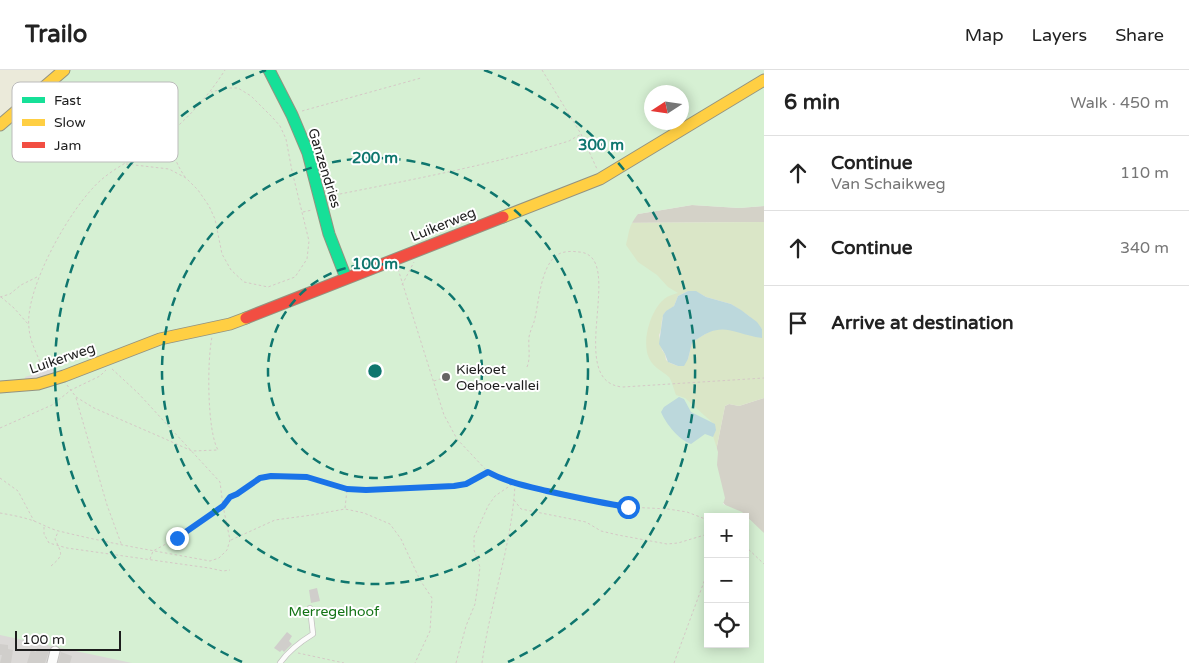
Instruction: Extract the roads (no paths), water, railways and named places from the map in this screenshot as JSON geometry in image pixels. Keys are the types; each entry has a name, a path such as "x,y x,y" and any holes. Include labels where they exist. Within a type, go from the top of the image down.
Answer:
{"street":[{"path":"50,82 64,70"},
{"name":"Ganzendries","path":"269,70 292,115 308,153 331,239 346,278"},
{"name":"Luikerweg","path":"0,388 45,382 136,346 230,324 600,179 764,80"},
{"path":"0,125 12,115"},
{"path":"52,663 55,651"}],"lane":[{"path":"280,663 300,642 313,634 310,608"}],"water":[{"path":"688,291 696,291 706,297 731,304 741,310 757,322 762,329 762,338 726,330 711,331 692,343 684,366 668,362 659,344 663,315 674,306 678,296"},
{"path":"679,397 684,399 691,412 715,424 716,430 713,437 705,434 691,444 673,431 661,412 664,407"}],"place":[{"name":"Kiekoet Oehoe-vallei","path":"446,377"}],"park label":[{"name":"Merregelhoof","path":"334,611"}]}
